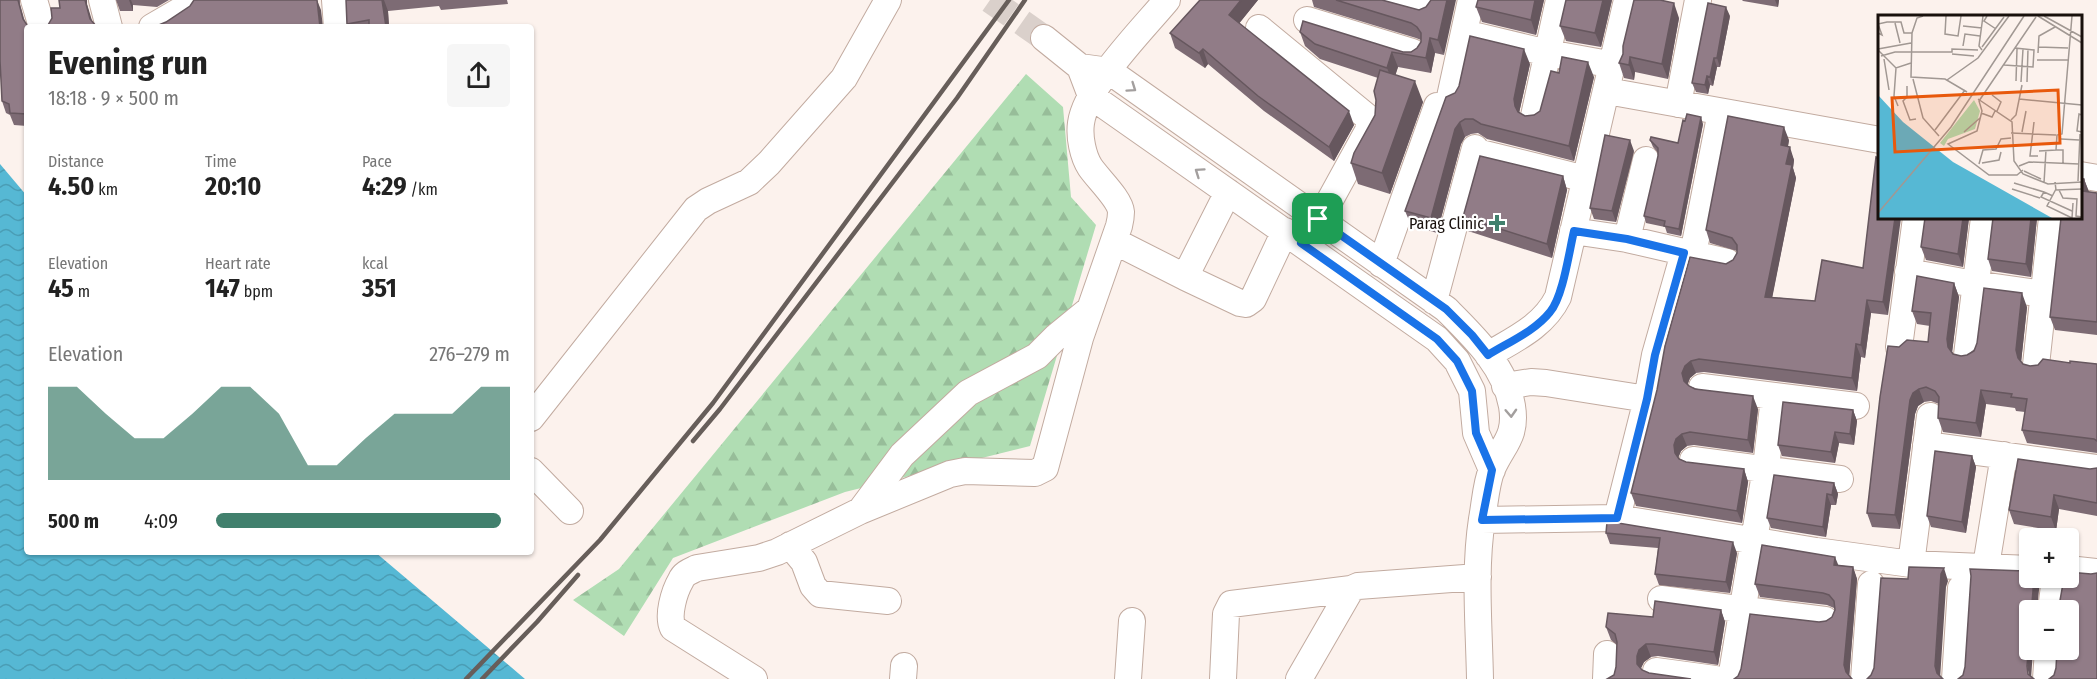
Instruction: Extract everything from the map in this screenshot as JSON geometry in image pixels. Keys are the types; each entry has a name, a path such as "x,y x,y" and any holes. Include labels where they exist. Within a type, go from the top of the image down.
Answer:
{"street":[{"path":"34,0 41,24"},
{"path":"102,0 108,24"},
{"path":"157,24 183,9 190,0"},
{"path":"335,0 337,24"},
{"path":"534,414 696,209 749,182 828,99 844,78 888,0"},
{"path":"754,679 673,628 670,613 681,579 688,572 706,566 759,558 860,511 950,474 965,471 1035,472 1045,468 1080,338 1119,226 1121,212 1117,202 1088,164 1082,146 1081,123 1091,96 1167,0"},
{"path":"1390,0 1422,10"},
{"path":"1381,264 1443,101 1464,33 1471,0"},
{"path":"1534,116 1559,0"},
{"path":"1488,355 1537,325 1551,311 1558,297 1614,65 1627,0"},
{"path":"1678,104 1698,0"},
{"path":"1307,21 1412,51"},
{"path":"1114,241 1185,278 1240,303 1251,302 1293,237 1318,219 1370,129 1369,121 1366,116 1259,28"},
{"path":"1464,33 1548,53 1614,65"},
{"path":"1044,38 1080,67 1091,96 1437,339 1457,361 1472,391 1476,433 1492,470"},
{"path":"1080,67 1109,71 1446,309 1488,355 1505,386 1512,406 1512,435 1492,470 1482,520 1478,577 1480,679"},
{"path":"1607,91 1878,140"},
{"path":"1617,518 1647,399 1655,355 1688,253 1721,112"},
{"path":"1434,301 1478,151 1586,179"},
{"path":"1627,239 1646,160"},
{"path":"2082,175 2097,178"},
{"path":"1185,278 1228,192"},
{"path":"1899,347 1916,219"},
{"path":"1967,355 1984,219"},
{"path":"2036,365 2052,219"},
{"path":"1574,231 1627,239 1727,262"},
{"path":"1908,272 2044,294"},
{"path":"860,511 902,455 968,393 1037,356 1090,308"},
{"path":"1505,386 1539,382 1647,399"},
{"path":"1702,387 1856,406"},
{"path":"1731,679 1755,541 1774,397"},
{"path":"1911,564 1930,416"},
{"path":"1926,445 2097,468"},
{"path":"1986,566 2004,455"},
{"path":"1693,460 1840,479"},
{"path":"534,474 570,511"},
{"path":"1482,520 1617,518 1911,564 2019,568"},
{"path":"790,545 804,562 813,586 820,594 888,601"},
{"path":"2079,570 2097,572"},
{"path":"1223,679 1226,614 1232,604 1358,586 1478,577"},
{"path":"1863,679 1871,584"},
{"path":"1299,679 1351,588"},
{"path":"1954,679 1961,588"},
{"path":"1661,599 1825,620"},
{"path":"1128,679 1132,621"},
{"path":"1606,679 1607,654"},
{"path":"2046,679 2047,660"},
{"path":"1656,671 1715,679"}],"green space":[{"path":"1026,74 1063,107 1071,197 1096,225 1030,446 845,492 673,558 624,636 573,600 619,569"}],"water":[{"path":"0,164 24,192 24,555 379,555 525,679 0,679"}],"building":[{"path":"0,0 18,0 26,24 24,24 24,114 10,113 9,104 2,101"},
{"path":"59,0 85,0 90,19 94,24 49,24 52,18 51,8 60,8"},
{"path":"194,0 317,0 320,24 161,24 190,6"},
{"path":"346,0 382,0 386,24 369,24 369,20 347,24"},
{"path":"1200,0 1241,0 1229,15 1349,111 1329,147 1258,96 1203,49 1199,53 1170,33"},
{"path":"1336,0 1382,0 1419,10 1426,7 1431,0 1447,0 1438,40 1430,38 1426,58 1392,52 1387,68 1315,44 1300,32 1303,21 1403,52 1411,52 1421,42 1421,33 1417,27 1411,23"},
{"path":"1478,0 1535,0 1531,20 1476,7"},
{"path":"1566,0 1603,0 1595,33 1560,26"},
{"path":"1634,0 1660,0 1674,3 1662,64 1630,57 1629,65 1619,63 1623,54"},
{"path":"1708,3 1726,7 1717,58 1714,58 1710,77 1707,76 1705,85 1692,83"},
{"path":"1470,36 1524,49 1514,99 1518,112 1525,116 1534,115 1540,111 1551,71 1559,73 1562,57 1588,62 1569,146 1481,124 1473,119 1465,119 1455,129 1431,218 1405,211 1446,97 1455,93 1459,86"},
{"path":"1380,70 1415,81 1382,173 1351,163 1375,115 1374,91"},
{"path":"1687,114 1701,117 1679,229 1664,226 1665,221 1644,216 1658,156 1658,148 1650,140 1651,137 1678,143 1683,120 1685,121"},
{"path":"1728,116 1784,127 1781,145 1790,147 1786,164 1792,165 1765,297 1815,301 1822,260 1863,268 1876,157 1878,158 1878,219 1895,219 1883,302 1867,300 1861,345 1856,344 1852,378 1699,359 1685,366 1682,373 1684,381 1695,389 1753,396 1748,440 1690,432 1682,434 1676,439 1674,445 1679,459 1686,462 1744,469 1737,511 1631,493 1657,390 1665,346 1690,257 1726,264 1733,260 1737,253 1737,245 1732,238 1706,230"},
{"path":"1605,135 1630,140 1612,211 1590,208"},
{"path":"1480,156 1563,176 1547,244 1463,217"},
{"path":"2082,178 2084,179 2083,191 2097,193 2097,322 2050,317 2061,219 2082,219"},
{"path":"1925,219 1963,219 1958,254 1921,247"},
{"path":"1993,219 2031,219 2026,264 1988,259"},
{"path":"1917,276 1954,283 1947,339 1948,347 1953,354 1961,356 1974,351 1977,343 1984,288 2022,293 2016,350 2023,364 2038,365 2043,359 2097,364 2097,441 2022,430 2027,399 2011,397 2012,394 1981,390 1976,423 1938,418 1939,397 1935,391 1926,387 1919,389 1913,393 1910,400 1895,515 1867,513 1888,346 1899,347 1907,340 1928,342 1931,313 1912,311"},
{"path":"1783,402 1853,410 1850,434 1835,432 1831,452 1778,445"},
{"path":"1935,451 1972,456 1962,522 1927,516"},
{"path":"2018,459 2097,468 2097,503 2054,495 2051,517 2009,510"},
{"path":"1774,475 1834,483 1832,495 1827,494 1823,527 1767,518"},
{"path":"1607,522 1733,542 1726,582 1655,574 1660,538 1606,533"},
{"path":"1762,545 1835,557 1834,565 1853,567 1844,665 1852,679 1734,679 1741,669 1750,614 1819,622 1832,617 1835,610 1834,601 1829,595 1823,593 1755,584"},
{"path":"1909,567 1944,568 1941,574 1935,666 1937,673 1943,679 1867,679 1874,668 1881,578 1908,579"},
{"path":"1970,569 2019,571 2019,588 2033,588 2032,600 2019,600 2019,660 2028,660 2028,674 2034,679 1958,679 1963,675 1965,667"},
{"path":"2079,573 2097,573 2097,679 2049,679 2054,675 2056,660 2079,660 2079,600 2060,600 2062,588 2079,588"},
{"path":"1655,601 1721,610 1714,652 1646,644 1639,650 1637,656 1637,664 1642,670 1691,679 1607,679 1614,675 1617,642 1615,634 1606,627 1608,613 1653,617"}],"tunnel":[{"path":"990,0 1044,38"}],"railway":[{"path":"466,679 600,540 713,403 1009,0"},
{"path":"693,441 720,409 957,98 1025,0"},
{"path":"482,679 578,575"}],"place":[{"name":"Parag Clinic","path":"1497,223"}],"route":[{"path":"1318,219 1446,309 1488,355 1537,325 1551,311 1558,297 1574,231 1627,239 1684,253 1655,355 1647,399 1617,518 1482,520 1492,470 1476,433 1472,391 1457,361 1437,339 1301,243 1318,219"}]}
